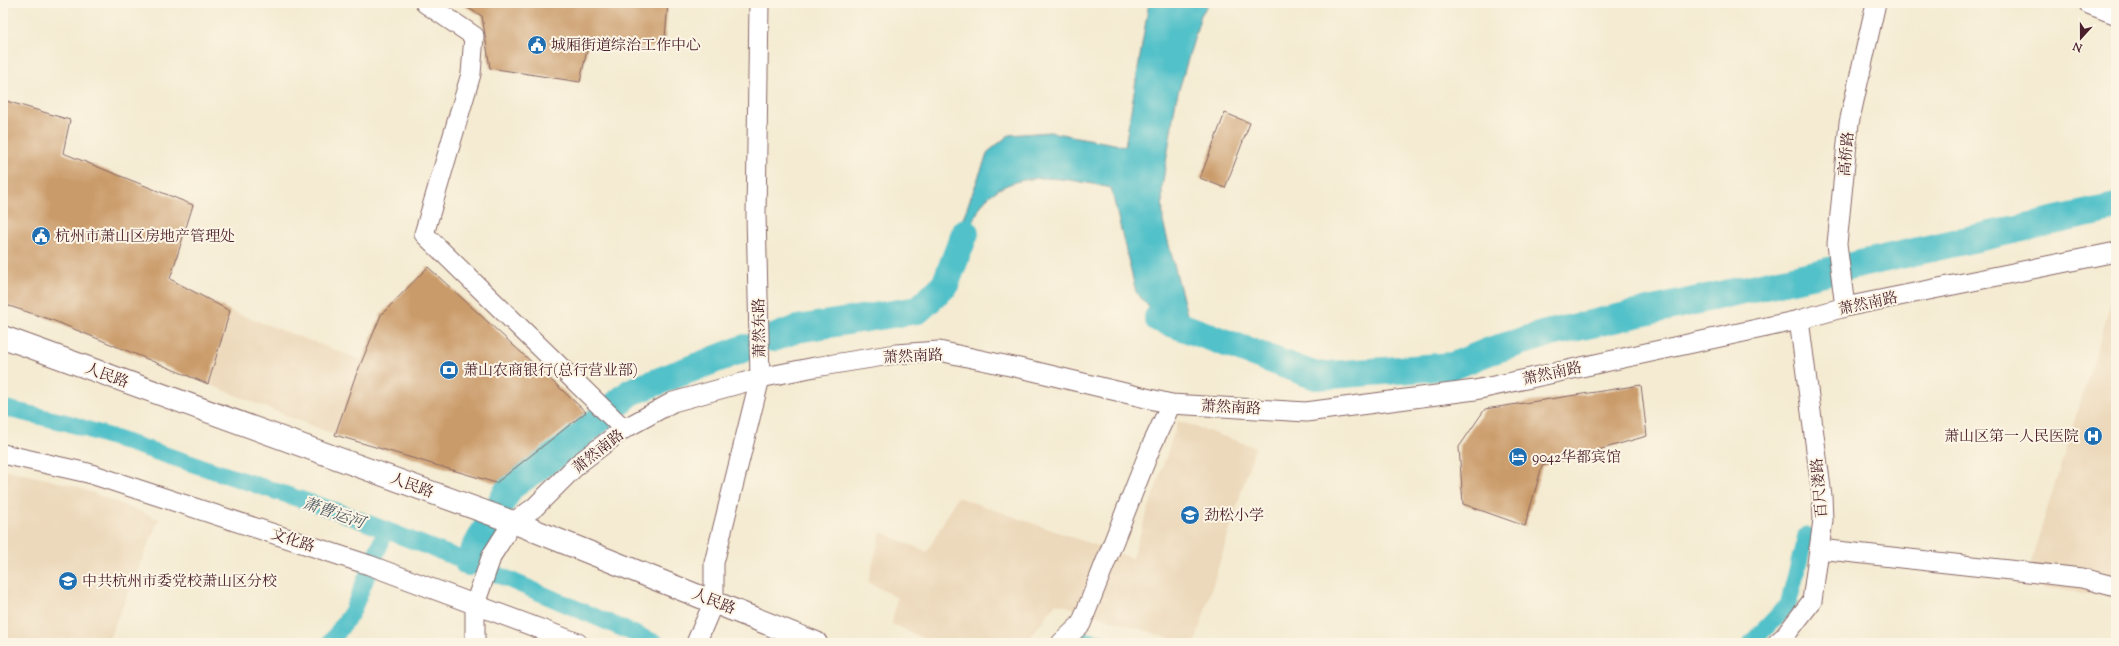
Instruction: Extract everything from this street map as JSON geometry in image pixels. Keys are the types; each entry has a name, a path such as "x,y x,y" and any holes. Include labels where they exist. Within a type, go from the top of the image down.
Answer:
{"main road":[{"path":"2090,3 2116,13"},
{"name":"人民路","path":"3,338 513,522 816,643"}],"street":[{"path":"425,3 474,36 471,74 424,234 624,429"},
{"name":"萧然东路","path":"698,637 714,601 714,563 760,378 756,215 759,3"},
{"name":"高桥路","path":"1845,308 1837,244 1849,123 1876,3"},
{"name":"萧然南路","path":"475,643 477,599 492,555 513,522 534,508 578,464 624,429 672,402 760,378 815,367 896,354 939,351 1033,371 1170,404 1306,412 1467,391 1799,320 1845,308 2116,252"},
{"name":"百尺溇路","path":"1777,643 1784,637 1812,601 1823,520 1822,496 1799,320"},
{"path":"1060,643 1081,624 1151,447 1170,404"},
{"name":"文化路","path":"3,454 88,473 368,565 403,578 477,599 578,643"},
{"path":"1819,549 2082,578 2116,587"}],"shaded area":[{"name":"萧山区第一人民医院","path":"2116,287 2116,598 2024,584"},
{"path":"230,311 362,360 335,435 208,384"},
{"name":"劲松小学","path":"1178,421 1255,447 1195,643 1185,643 1056,603 1026,643 934,643 892,624 897,598 868,582 881,532 927,552 957,497 1132,558"},
{"name":"中共杭州市委党校萧山区分校","path":"3,469 75,486 159,519 107,643 3,643"}],"water":[{"path":"1149,3 1209,3 1201,15 1176,100 1162,187 1163,222 1191,330 1158,318 1136,292 1111,188 1079,181 1045,178 1028,179 1013,183 998,190 982,203 969,233 957,234 988,152 1009,135 1050,132 1125,146"}],"building":[{"name":"城厢街道综治工作中心","path":"459,3 668,3 664,49 589,41 580,82 490,68 482,16"},
{"path":"3,100 70,120 63,153 193,205 170,279 230,311 208,384 52,320 3,304"},
{"path":"1225,113 1250,123 1225,188 1200,178"},
{"name":"萧山农商银行(总行营业部)","path":"428,267 586,412 496,483 335,435 354,380 381,315"},
{"name":"9042华都宾馆","path":"1641,385 1647,436 1542,466 1525,526 1463,504 1459,447 1485,409"}],"waterway":[{"path":"1158,318 1316,376 1453,366 1490,351 1546,334 2116,207"},
{"path":"773,338 797,329 918,310 945,285 965,233"},
{"path":"501,503 510,487 566,448 631,392 745,348"},
{"name":"萧曹运河","path":"3,408 68,423 339,512 468,562 656,643"},
{"path":"468,562 487,527"},
{"path":"330,643 352,612 386,530"},
{"path":"1751,643 1788,605 1806,535"},
{"path":"1077,643 1079,640 1102,643"}],"place":[{"name":"城厢街道综治工作中心","path":"537,45"},
{"name":"杭州市萧山区房地产管理处","path":"41,236"},
{"name":"萧山农商银行(总行营业部)","path":"449,370"},
{"name":"萧山区第一人民医院","path":"2093,436"},
{"name":"9042华都宾馆","path":"1518,457"},
{"name":"劲松小学","path":"1190,515"},
{"name":"中共杭州市委党校萧山区分校","path":"68,581"}]}
